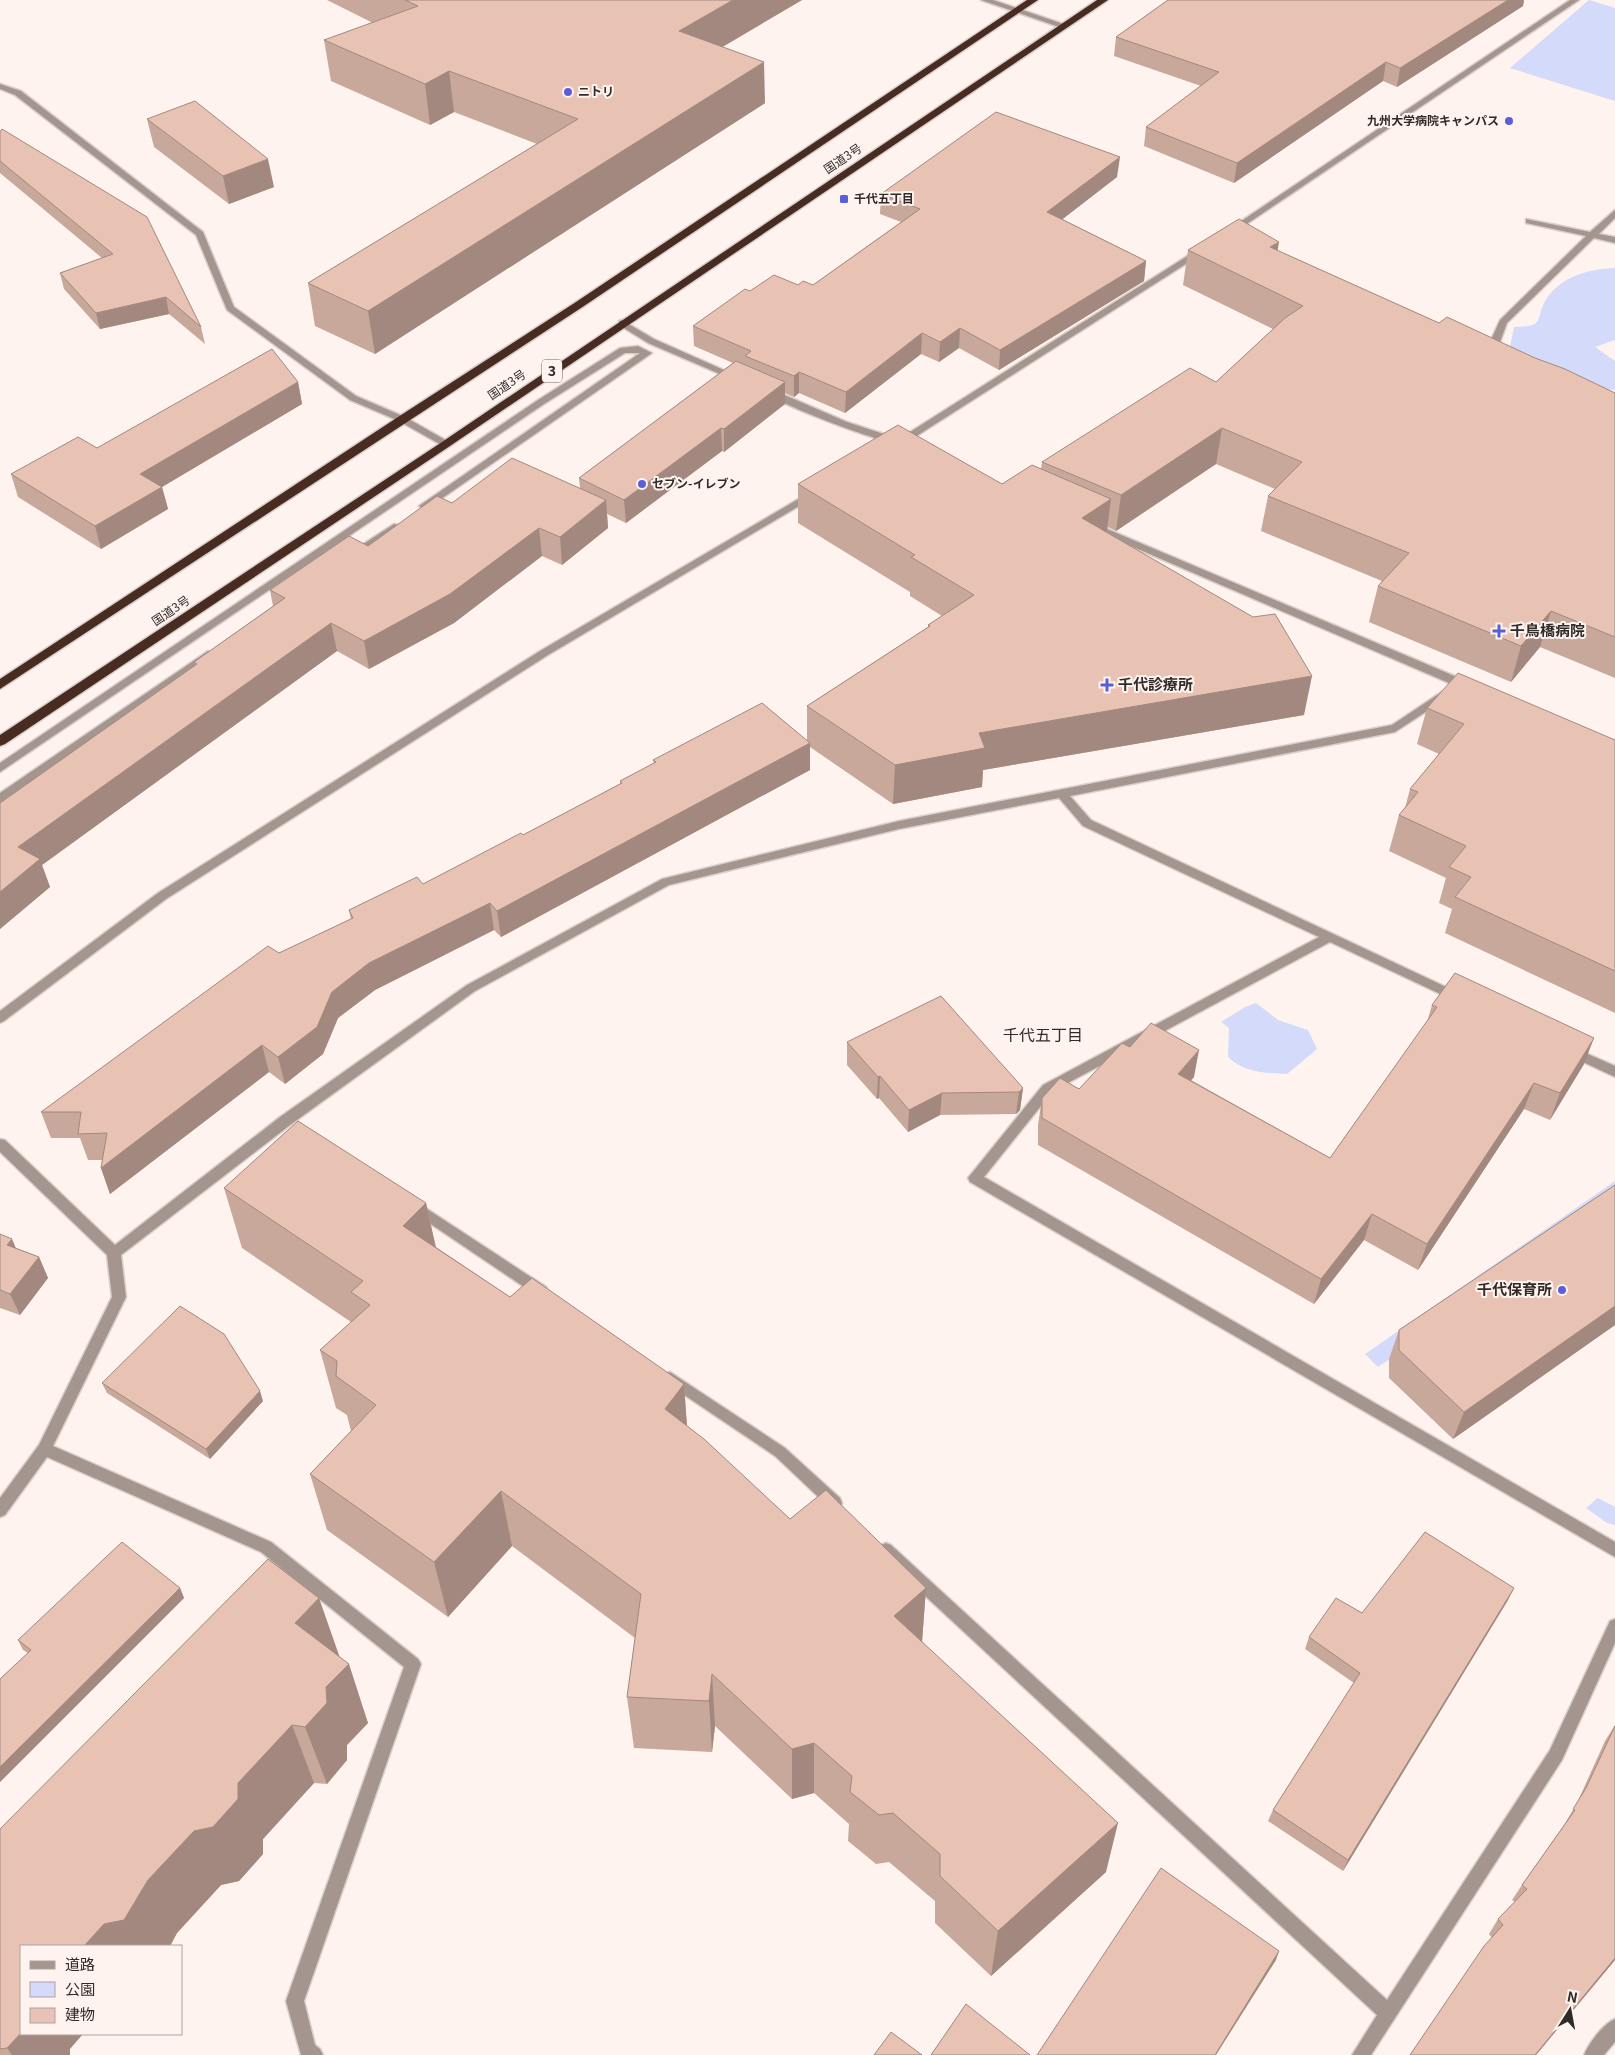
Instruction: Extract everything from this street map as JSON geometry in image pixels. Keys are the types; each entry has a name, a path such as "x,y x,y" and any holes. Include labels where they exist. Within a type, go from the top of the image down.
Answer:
{"highway":[{"name":"国道3号","path":"0,685 402,419 580,304 1033,0"},
{"name":"国道3号","path":"0,741 446,444 622,323 1103,0"}],"street":[{"path":"986,0 1065,26"},
{"path":"1224,235 1575,0"},
{"path":"0,86 18,93 200,234 230,308 353,398 402,419 446,444"},
{"path":"1507,365 1495,342 1503,322 1615,213"},
{"path":"1529,221 1615,240"},
{"path":"885,451 904,444 1207,246"},
{"path":"622,323 651,341 844,424 904,444"},
{"path":"0,768 541,402 623,350 638,349 647,353 418,511"},
{"path":"0,1018 162,896 544,653 819,490"},
{"path":"1079,520 1478,691"},
{"path":"344,562 401,522"},
{"path":"0,799 221,646"},
{"path":"114,1253 285,1121 471,988 666,882 899,825 1395,728 1460,683"},
{"path":"1060,792 1087,823 1464,1001"},
{"path":"1330,938 1048,1088 975,1178 1615,1550"},
{"path":"1562,1047 1615,1072"},
{"path":"285,1121 301,1131"},
{"path":"0,1144 114,1253 118,1297 44,1449 0,1510"},
{"path":"405,1199 552,1298"},
{"path":"658,1369 780,1452 846,1513"},
{"path":"44,1449 266,1547 413,1664 295,2000 308,2050 314,2055"},
{"path":"875,1540 1389,2014"},
{"path":"1361,2055 1556,1755 1615,1626"},
{"path":"1593,2055 1615,2028"}],"green space":[{"path":"1589,0 1615,8 1615,101 1510,68"},
{"path":"1615,268 1615,340 1595,347 1615,361 1615,390 1589,388 1510,347 1514,327 1525,327 1536,323 1547,298 1560,284 1586,272"},
{"path":"1256,1003 1278,1020 1308,1030 1317,1049 1287,1074 1249,1069 1228,1057 1229,1028 1221,1022 1245,1007"},
{"path":"1615,1181 1615,1206 1378,1367 1365,1354"},
{"path":"1598,1498 1615,1507 1615,1525 1607,1523 1586,1508"}],"building":[{"path":"405,0 733,0 679,31 764,62 368,311 308,283 578,119 449,71 425,84 324,40 418,6"},
{"path":"1168,0 1508,0 1400,68 1386,62 1237,163 1146,127 1219,72 1116,37"},
{"path":"195,101 268,159 223,176 147,119"},
{"path":"996,112 1120,157 1047,212 1146,261 1000,350 960,328 940,342 922,333 846,392 799,372 794,376 745,356 751,351 693,326 745,289 750,291 774,275 798,285 803,281 813,285 920,209 881,194"},
{"path":"2,129 147,217 201,327 166,297 96,313 60,273 113,254 0,161 0,132"},
{"name":"千鳥橋病院","path":"1239,219 1279,242 1270,247 1439,323 1447,317 1615,393 1615,637 1551,611 1521,646 1378,586 1409,553 1268,496 1302,462 1222,428 1121,495 1042,462 1190,368 1216,382 1285,318 1303,306 1188,250"},
{"path":"272,349 298,382 140,474 162,487 95,526 11,474 78,437 97,448"},
{"path":"736,361 785,382 724,429 721,428 624,500 579,478"},
{"path":"898,425 1002,484 1032,465 1111,499 1082,518 1253,617 1275,614 1312,676 979,733 985,748 895,765 807,706 974,595 911,557 915,555 798,484"},
{"path":"512,458 606,500 560,537 539,528 450,594 364,641 331,623 18,847 40,859 0,892 0,803 197,664 194,662 285,598 270,590 349,536 368,546 437,496 452,503"},
{"path":"1458,673 1615,740 1615,971 1455,897 1471,877 1449,867 1466,846 1399,815 1418,792 1410,789 1464,724 1427,708"},
{"path":"762,703 810,743 497,911 490,903 369,963 332,992 317,1027 278,1057 262,1045 101,1168 107,1133 78,1134 81,1112 41,1112 268,946 279,953 353,918 349,910 417,877 423,884 521,833 523,835 622,783 620,781 656,762 653,760"},
{"path":"1455,973 1594,1038 1560,1093 1534,1083 1427,1244 1372,1214 1321,1279 1042,1118 1042,1098 1060,1078 1079,1089 1122,1043 1130,1047 1151,1023 1199,1050 1178,1074 1330,1158 1437,1007 1432,1005"},
{"path":"941,996 1023,1088 1019,1092 942,1093 909,1110 847,1042"},
{"path":"298,1121 426,1203 403,1226 510,1297 532,1278 684,1384 665,1409 704,1439 790,1519 826,1490 926,1588 894,1616 1118,1823 998,1931 940,1876 940,1854 893,1813 879,1815 850,1792 852,1776 814,1743 792,1749 712,1674 709,1701 627,1697 641,1594 501,1491 434,1562 310,1474 376,1405 336,1376 337,1361 320,1350 370,1305 351,1292 363,1281 224,1188"},
{"path":"1615,1185 1615,1306 1464,1412 1399,1350 1399,1330"},
{"path":"0,1234 12,1239 7,1245 39,1257 10,1294 0,1290"},
{"path":"180,1306 224,1334 260,1391 206,1449 102,1383"},
{"path":"1425,1532 1514,1588 1348,1860 1273,1810 1360,1673 1309,1637 1336,1598 1362,1613"},
{"path":"122,1542 180,1588 0,1767 0,1679 31,1650 18,1640"},
{"path":"268,1559 319,1598 295,1623 349,1664 326,1687 327,1703 305,1727 292,1725 238,1783 238,1799 213,1827 194,1831 148,1880 124,1920 104,1924 85,1945 20,1945 20,2034 7,2048 0,2049 0,1829"},
{"path":"1615,1726 1615,1958 1535,2055 1410,2055 1484,1946 1503,1925 1498,1919 1527,1889 1522,1885 1575,1810 1573,1809 1586,1788"},
{"path":"1161,1868 1279,1951 1215,2055 1037,2055"},
{"path":"966,2004 1030,2055 931,2055"},
{"path":"891,2032 922,2055 874,2055"}],"place":[{"name":"ニトリ","path":"568,92"},
{"name":"九州大学病院キャンパス","path":"1509,121"},
{"name":"千代五丁目","path":"844,199"},
{"name":"セブン-イレブン","path":"642,484"},
{"name":"千鳥橋病院","path":"1499,631"},
{"name":"千代診療所","path":"1107,685"},
{"name":"千代保育所","path":"1562,1290"}],"district":[{"name":"千代五丁目","path":"1043,1035"}]}
